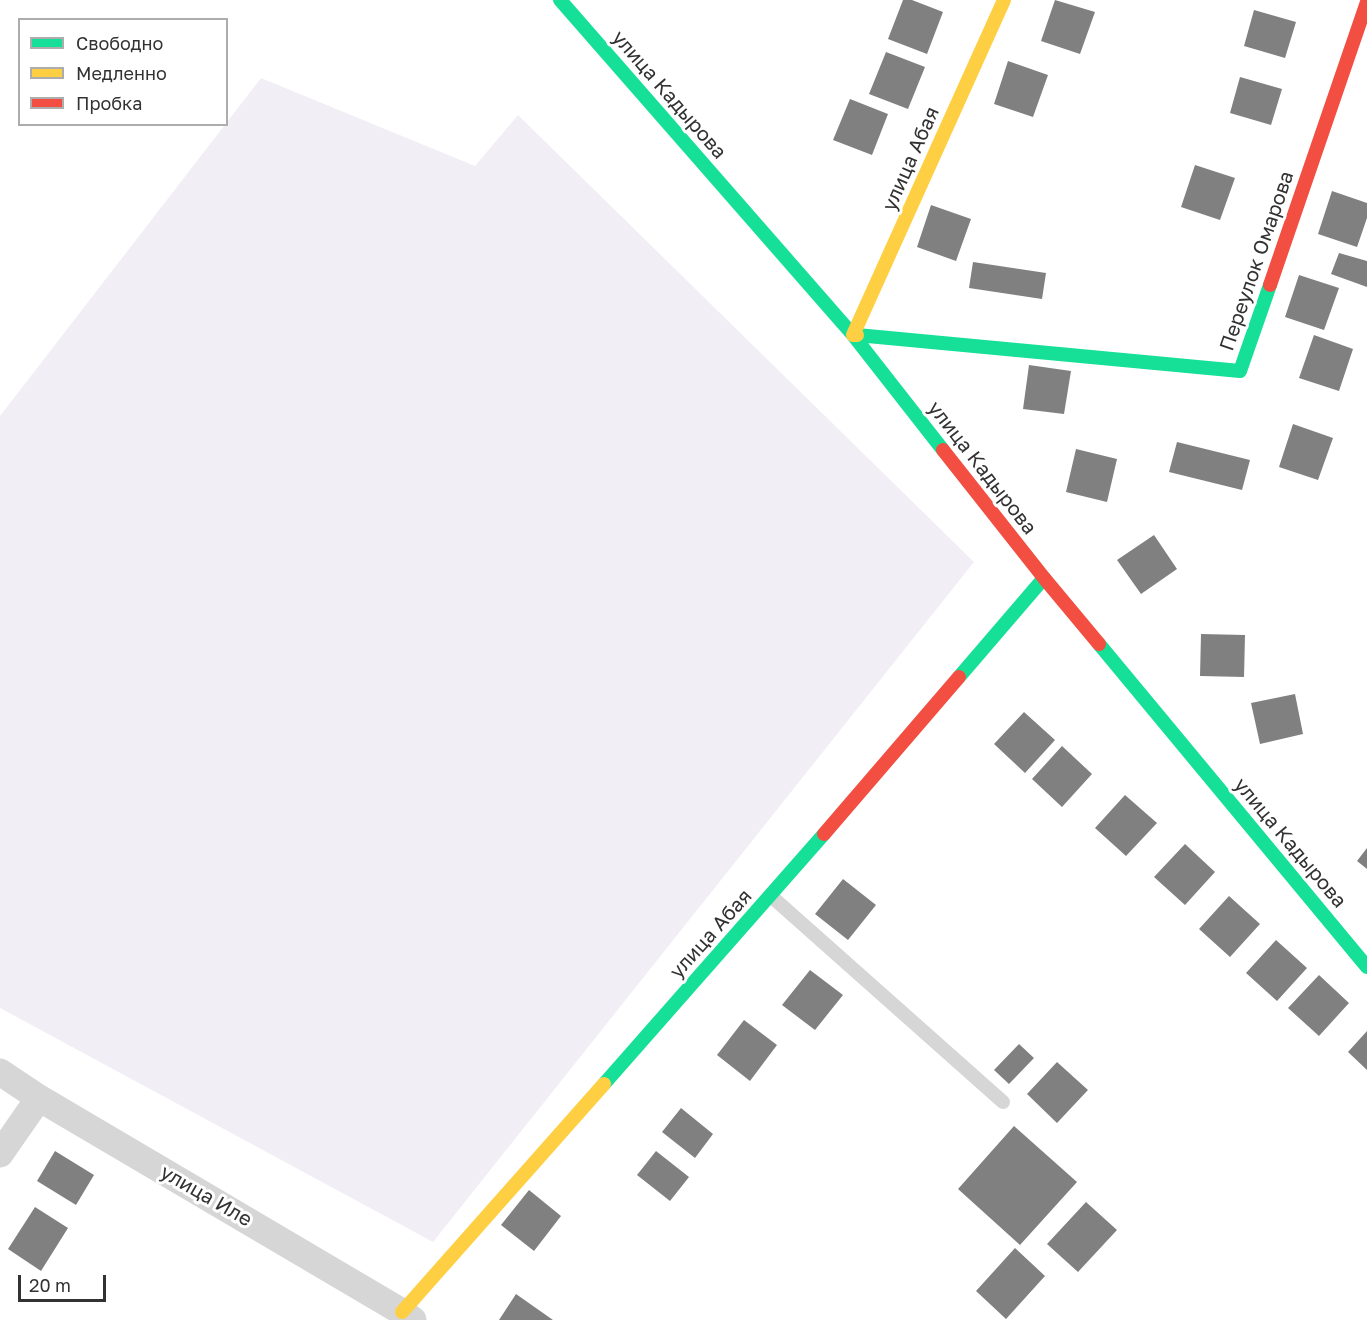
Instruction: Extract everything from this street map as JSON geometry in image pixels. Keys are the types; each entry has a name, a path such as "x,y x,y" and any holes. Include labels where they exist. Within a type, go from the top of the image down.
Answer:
{"street":[{"name":"улица Кадырова","path":"560,0 853,335 1044,578 1367,967"},
{"name":"улица Абая","path":"853,335 1004,0"},
{"name":"Переулок Омарова","path":"853,335 1240,371 1367,2"},
{"name":"улица Абая","path":"407,1316 1044,578"},
{"name":"улица Иле","path":"0,1072 39,1098 407,1316"},
{"path":"0,1154 39,1098"}],"lane":[{"path":"771,896 1003,1102"}],"shaded area":[{"path":"261,78 475,166 518,115 974,562 433,1242 0,1008 0,416 224,126 228,126 228,121"}],"building":[{"path":"903,0 912,0 943,12 927,54 888,39"},
{"path":"1055,0 1095,12 1080,54 1041,41"},
{"path":"1254,10 1296,22 1285,58 1244,46"},
{"path":"886,52 925,67 908,109 869,94"},
{"path":"1008,61 1048,75 1033,117 994,104"},
{"path":"1240,77 1282,89 1271,125 1230,113"},
{"path":"850,99 888,114 872,155 833,140"},
{"path":"1195,165 1235,178 1220,220 1181,207"},
{"path":"1332,191 1367,203 1367,218 1357,247 1318,234"},
{"path":"931,205 971,219 956,261 917,247"},
{"path":"1339,253 1367,261 1367,287 1331,274"},
{"path":"973,262 1046,273 1042,299 969,288"},
{"path":"1299,275 1339,288 1324,330 1285,317"},
{"path":"1314,335 1353,349 1339,391 1299,378"},
{"path":"1029,365 1071,371 1064,414 1023,409"},
{"path":"1293,424 1333,438 1318,480 1279,467"},
{"path":"1177,442 1250,460 1242,490 1169,472"},
{"path":"1076,449 1117,459 1107,502 1066,492"},
{"path":"1154,535 1177,569 1141,594 1117,560"},
{"path":"1201,634 1245,635 1244,677 1200,676"},
{"path":"1295,694 1303,734 1260,744 1251,703"},
{"path":"1024,712 1055,740 1025,773 994,744"},
{"path":"1062,746 1092,774 1062,807 1032,779"},
{"path":"1125,795 1157,823 1126,856 1095,828"},
{"path":"1185,844 1215,872 1185,905 1154,877"},
{"path":"1367,848 1367,869 1357,861"},
{"path":"843,879 876,905 848,940 815,914"},
{"path":"1229,896 1260,924 1230,957 1199,929"},
{"path":"1276,940 1307,968 1277,1001 1246,973"},
{"path":"810,970 843,995 815,1030 782,1005"},
{"path":"1319,975 1349,1003 1319,1036 1288,1008"},
{"path":"744,1020 777,1045 750,1081 717,1055"},
{"path":"1367,1031 1367,1070 1348,1052"},
{"path":"1019,1044 1034,1058 1009,1084 994,1070"},
{"path":"1057,1062 1088,1090 1057,1123 1027,1094"},
{"path":"681,1108 713,1134 695,1158 662,1132"},
{"path":"1014,1126 1077,1182 1020,1245 958,1189"},
{"path":"55,1151 94,1175 76,1205 37,1181"},
{"path":"656,1151 689,1177 670,1201 637,1175"},
{"path":"529,1190 561,1216 534,1251 501,1225"},
{"path":"1086,1202 1117,1230 1078,1272 1047,1244"},
{"path":"35,1207 68,1228 41,1271 8,1249"},
{"path":"1015,1248 1045,1276 1006,1319 976,1291"},
{"path":"516,1294 553,1320 499,1320"}],"traffic: fast":[{"path":"560,0 853,335 943,450"},
{"path":"857,335 1240,371 1270,285"},
{"path":"959,677 1044,578"},
{"path":"1099,644 1367,967"},
{"path":"604,1084 824,834"}],"traffic: slow":[{"path":"857,335 853,335 1004,0"},
{"path":"402,1312 604,1084"}],"traffic: jam":[{"path":"1270,285 1367,2"},
{"path":"943,450 1099,644"},
{"path":"824,834 959,677"}]}
